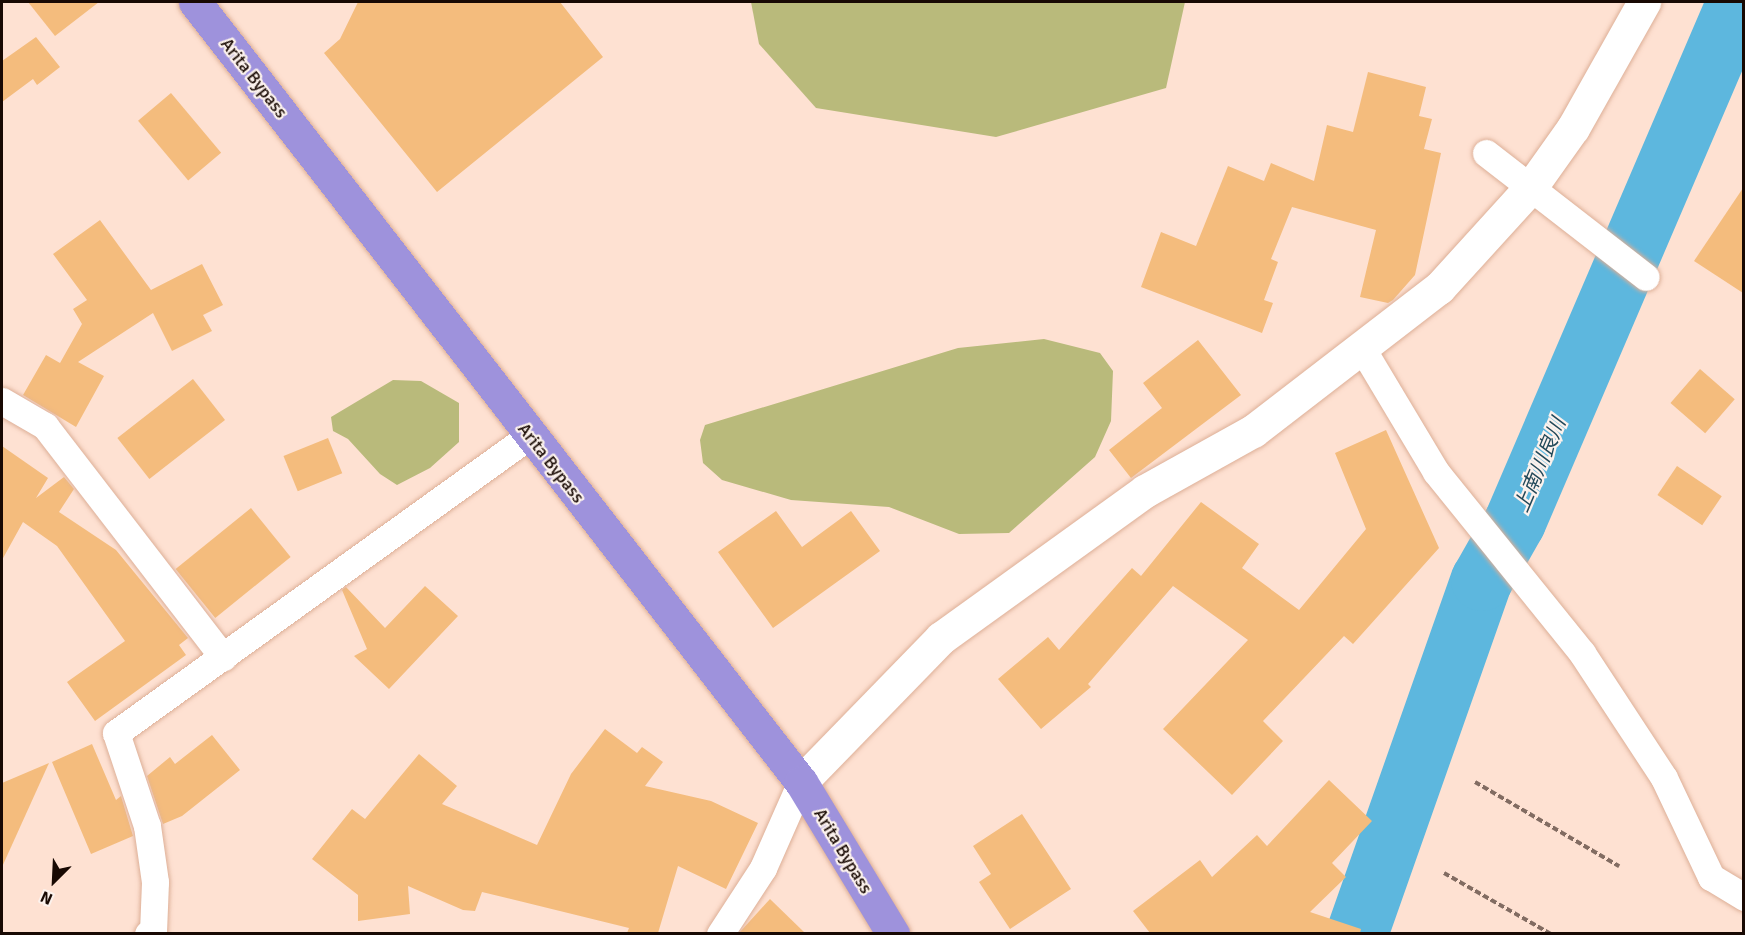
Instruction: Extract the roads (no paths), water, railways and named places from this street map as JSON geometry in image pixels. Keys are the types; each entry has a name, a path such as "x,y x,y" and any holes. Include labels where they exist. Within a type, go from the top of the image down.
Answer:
{"highway":[{"name":"Arita Bypass","path":"195,2 529,436 801,782 893,933"}],"street":[{"path":"720,933 763,868 801,782 941,638 1145,491 1253,431 1363,350 1439,288 1531,187 1573,128 1644,2"},
{"path":"1486,153 1596,241 1647,277"},
{"path":"1363,350 1436,472 1582,652 1664,778 1712,877 1743,897"},
{"path":"2,401 45,426 223,657"},
{"path":"148,933 153,932 155,882 147,826 116,733 529,436"}],"waterway":[{"name":"上南川良川","path":"1357,934 1482,580 1515,522 1738,2"}]}
